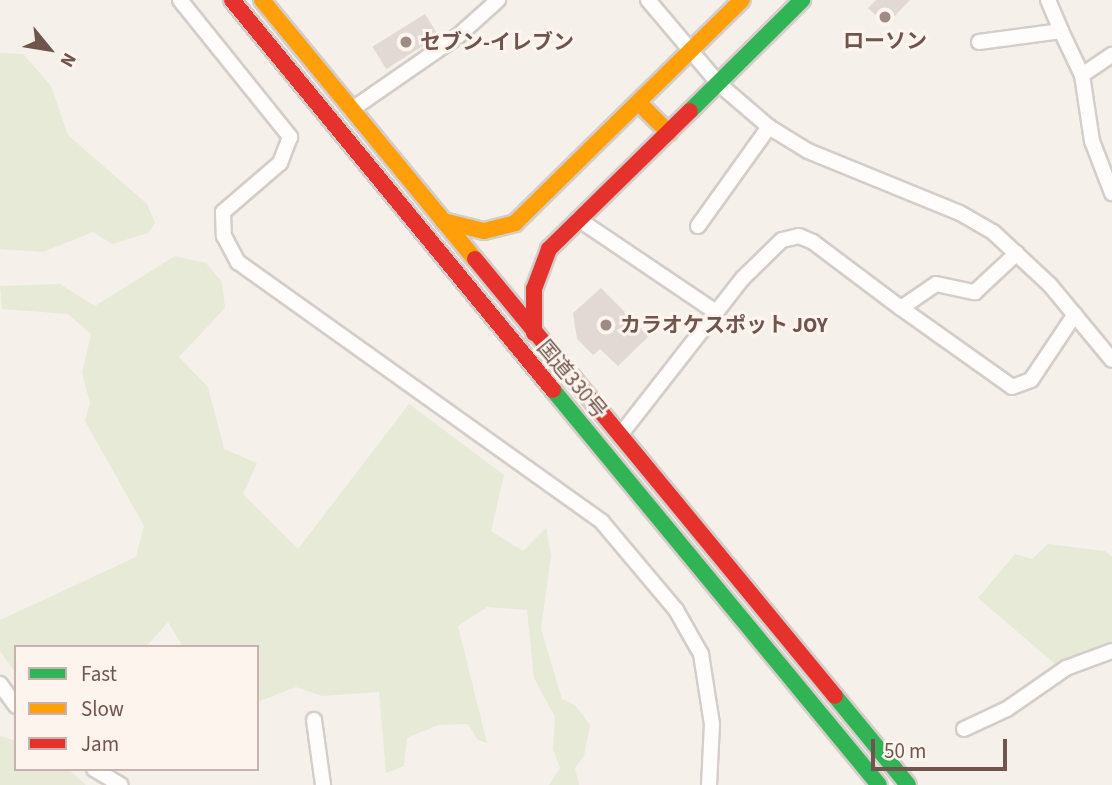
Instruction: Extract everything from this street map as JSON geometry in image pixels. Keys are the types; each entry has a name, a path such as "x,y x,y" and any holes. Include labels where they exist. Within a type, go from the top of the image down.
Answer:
{"main road":[{"name":"国道330号","path":"232,0 879,785"},
{"name":"国道330号","path":"262,0 908,785"},
{"path":"443,221 484,230 515,223 743,0"},
{"path":"534,333 533,300 540,266 578,219 669,133 802,0"},
{"path":"639,103 669,133"}],"street":[{"path":"180,0 290,137 280,163 223,212 224,236 237,262 602,522 676,610 701,654 712,724 709,785"},
{"path":"351,110 458,36 498,0"},
{"path":"648,0 719,84 769,127 808,151 960,213 1017,253 1075,314 1112,360"},
{"path":"1048,0 1082,75 1092,141 1112,193"},
{"path":"979,42 1061,31"},
{"path":"1082,75 1112,55"},
{"path":"698,226 769,127"},
{"path":"578,219 716,312"},
{"path":"621,434 716,312 782,240 799,236 1012,387 1031,380 1075,314"},
{"path":"901,308 936,284 975,292 1017,253"},
{"path":"964,729 1007,709 1066,668 1112,652"},
{"path":"0,684 14,703"},
{"path":"314,720 323,785"},
{"path":"97,771 121,785"}],"green space":[{"path":"0,53 23,54 51,86 68,135 147,204 155,223 148,233 112,244 93,232 43,252 0,249"},
{"path":"175,256 206,263 222,282 225,308 179,357 208,387 224,449 257,463 243,494 298,549 409,404 504,475 491,531 523,551 546,528 551,555 541,629 562,699 575,705 590,725 584,756 575,768 579,785 549,785 560,768 553,749 555,717 534,678 527,610 487,607 458,626 487,743 478,740 468,724 438,725 407,738 404,766 386,773 379,692 322,696 296,687 259,701 259,645 182,645 168,622 148,645 14,645 14,670 0,651 0,620 136,557 144,526 85,421 90,403 82,373 91,334 68,314 2,309 0,286 60,284 95,306"},
{"path":"1048,544 1105,551 1112,557 1112,646 1055,664 978,598 1015,554 1032,559"},
{"path":"0,736 14,740 14,771 70,771 86,785 0,785"}],"building":[{"name":"ローソン","path":"876,0 910,0 886,25 868,8"},
{"name":"セブン-イレブン","path":"425,14 439,36 386,69 372,47"},
{"name":"カラオケスポット JOY","path":"601,288 649,336 618,366 600,349 593,355 577,339 573,313"}],"traffic: fast":[{"path":"690,111 802,0"},
{"path":"553,390 879,785"},
{"path":"835,696 908,785"}],"traffic: slow":[{"path":"262,0 475,259"},
{"path":"443,221 484,231 515,223 742,0"},
{"path":"639,103 669,133"}],"traffic: jam":[{"path":"232,0 553,390"},
{"path":"534,333 534,289 549,249 690,111"},
{"path":"475,259 835,696"}],"place":[{"name":"ローソン","path":"885,17"},
{"name":"セブン-イレブン","path":"406,42"},
{"name":"カラオケスポット JOY","path":"606,325"}]}
